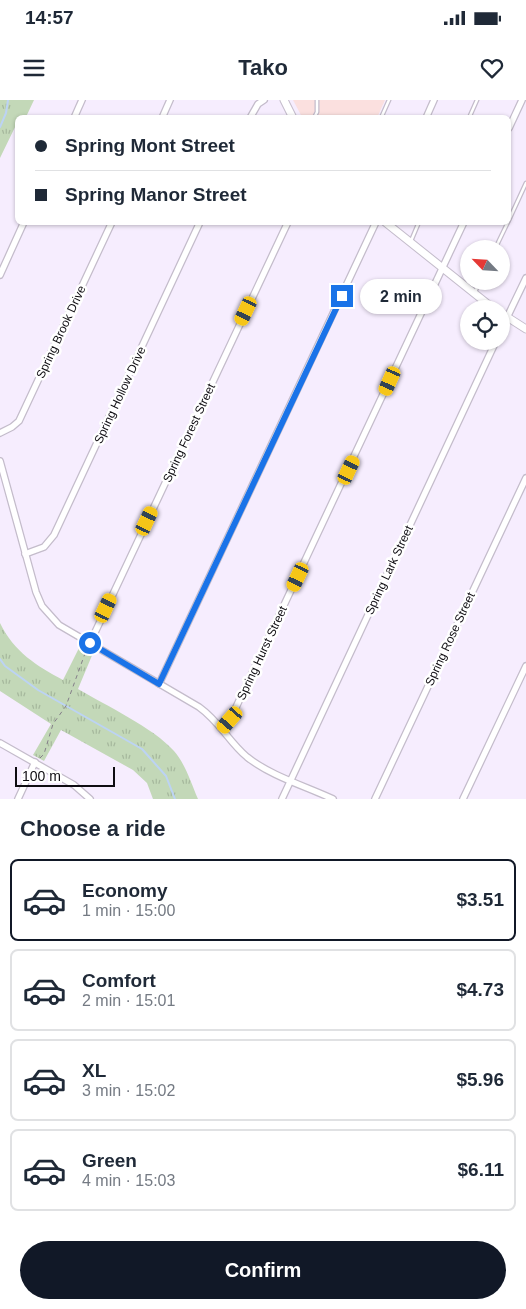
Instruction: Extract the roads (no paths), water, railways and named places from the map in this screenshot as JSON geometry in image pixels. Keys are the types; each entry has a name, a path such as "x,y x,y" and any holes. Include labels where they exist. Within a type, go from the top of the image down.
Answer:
{"street":[{"path":"75,115 82,100"},
{"path":"163,115 170,100"},
{"path":"252,115 258,104 264,100"},
{"path":"284,100 292,115"},
{"path":"427,115 434,100"},
{"path":"511,124 522,100"},
{"path":"0,274 23,225"},
{"name":"Spring Brook Drive","path":"0,432 12,427 19,421 111,225"},
{"name":"Spring Hollow Drive","path":"25,554 44,547 54,535 199,225"},
{"name":"Spring Forest Street","path":"90,643 287,225"},
{"path":"159,684 375,225"},
{"path":"389,225 482,300"},
{"name":"Spring Hurst Street","path":"223,728 230,720 463,225"},
{"path":"510,306 526,278"},
{"path":"510,320 526,329"},
{"name":"Spring Lark Street","path":"282,799 492,350"},
{"path":"0,461 36,592 46,611 59,625 212,716 245,755 257,764 332,799"},
{"name":"Spring Rose Street","path":"375,799 526,478"},
{"path":"463,799 526,666"},
{"path":"0,743 74,785 90,799"},
{"path":"18,799 35,762"}],"lane":[{"path":"316,115 317,100"},
{"path":"382,115 389,100"},
{"path":"470,115 477,100"},
{"path":"511,215 526,184"},
{"path":"410,242 418,225"},
{"path":"499,240 506,225"},
{"path":"474,294 476,290"}],"waterway":[{"path":"0,127 6,113 8,100"},
{"path":"0,659 5,666 38,690 142,749 166,776 175,799"}]}
